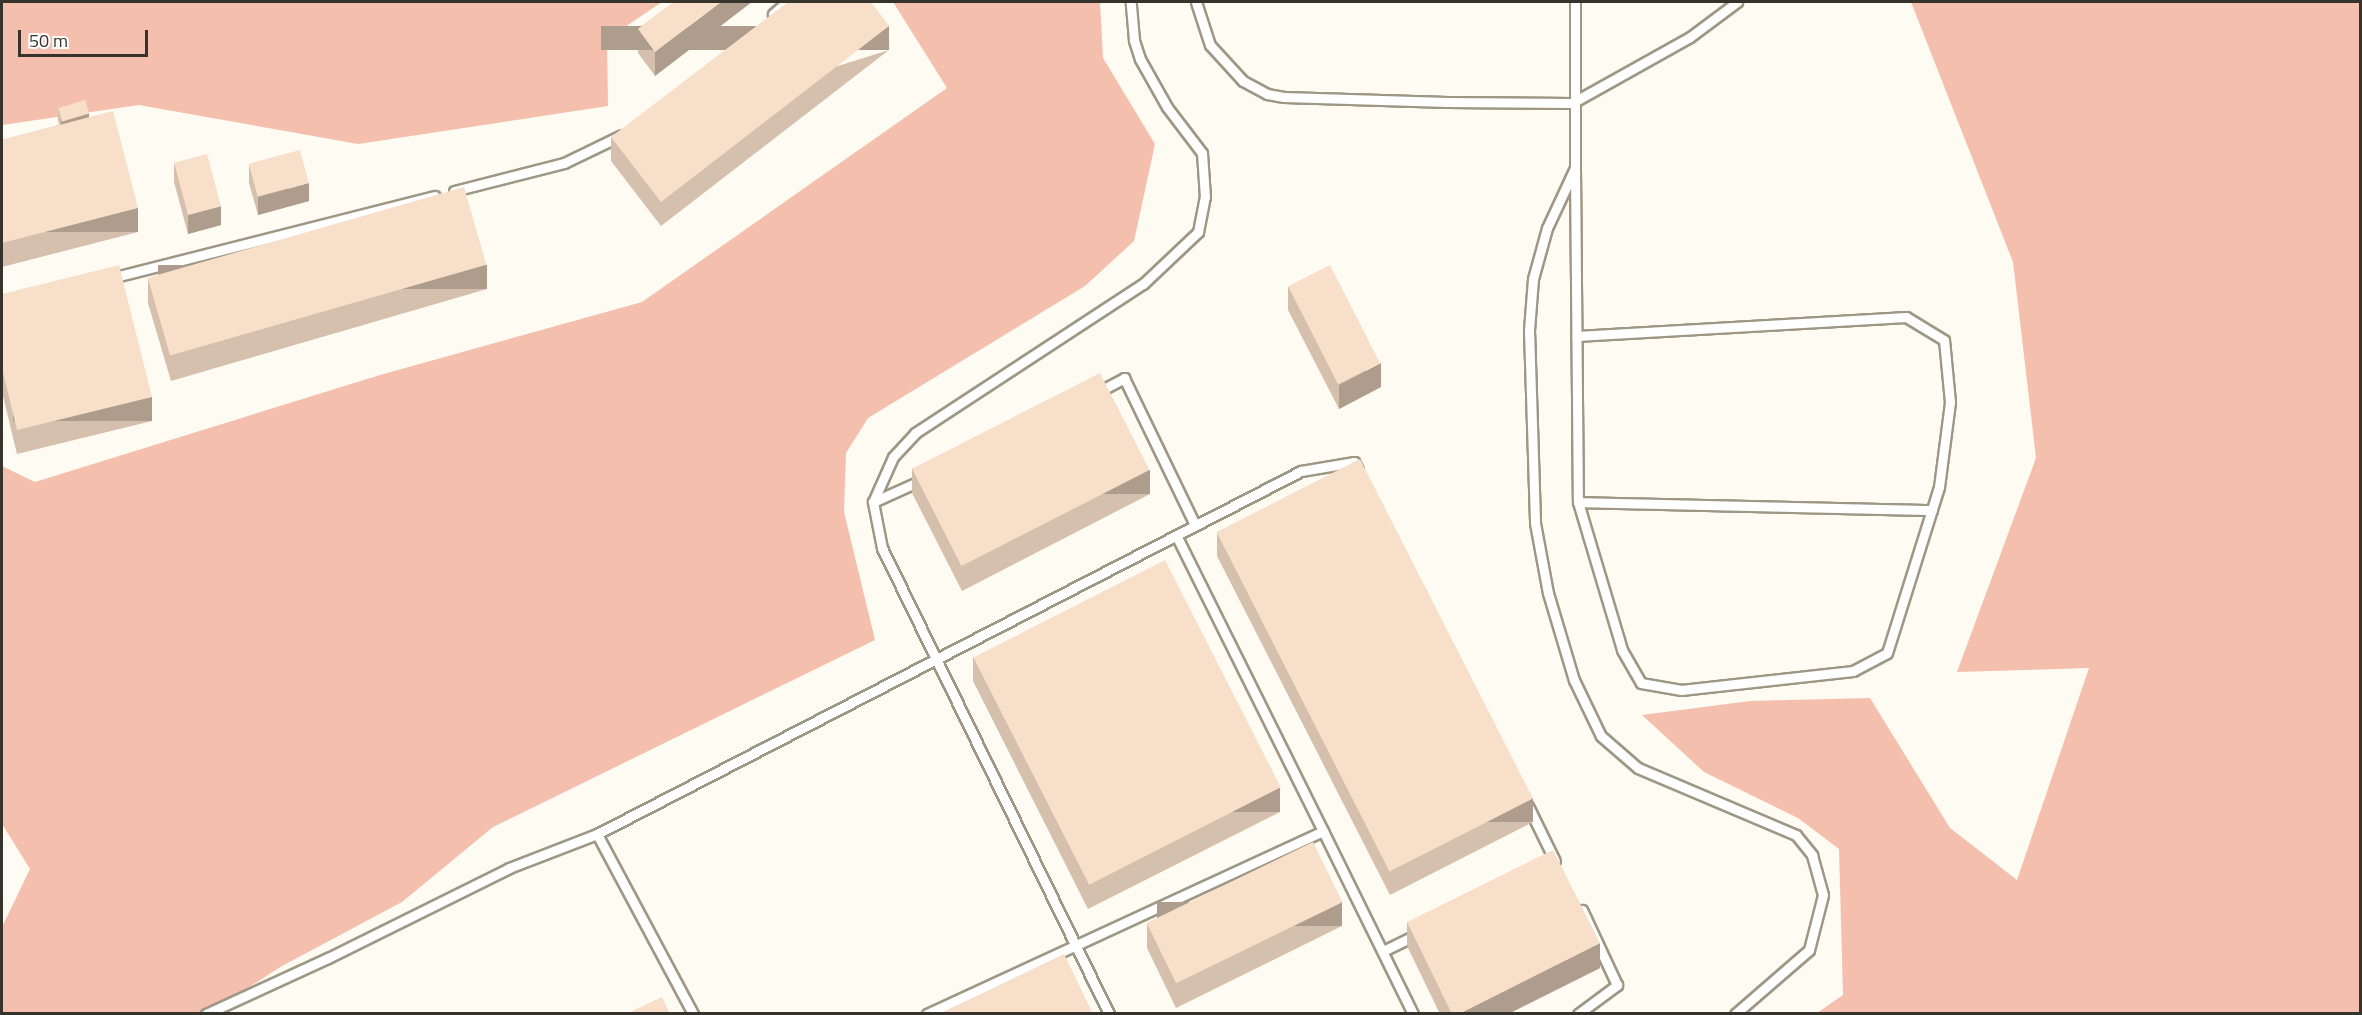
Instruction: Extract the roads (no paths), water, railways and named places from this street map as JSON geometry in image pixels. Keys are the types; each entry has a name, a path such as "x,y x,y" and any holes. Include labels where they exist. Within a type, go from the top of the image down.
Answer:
{"lane":[{"path":"760,25 787,2"},
{"path":"1109,1014 882,548 873,502 893,457 915,433 1143,284 1198,232 1205,197 1202,153 1167,107 1140,59 1134,40 1131,2"},
{"path":"1196,2 1210,45 1243,81 1267,94 1284,98 1572,103 1690,37 1737,2"},
{"path":"1575,2 1572,103 1575,168 1578,502 1622,650 1641,683 1681,690 1852,671 1887,653 1940,487 1950,402 1944,340 1906,317 1577,336"},
{"path":"105,280 564,163 634,127"},
{"path":"1575,168 1547,228 1533,279 1529,330 1535,523 1548,593 1574,680 1601,736 1638,768 1796,835 1812,855 1823,895 1809,950 1735,1014"},
{"path":"1084,399 1124,378 1195,525"},
{"path":"206,1014 328,958 509,868 597,834 1301,471 1354,462 1364,483"},
{"path":"873,502 934,474"},
{"path":"1578,502 1932,510"},
{"path":"1176,535 1413,1014"},
{"path":"1520,792 1562,875"},
{"path":"927,1014 1076,943 1323,831"},
{"path":"597,834 693,1014"},
{"path":"1547,870 1557,865"},
{"path":"1578,1014 1617,985 1579,904"},
{"path":"1383,951 1424,931"}]}
